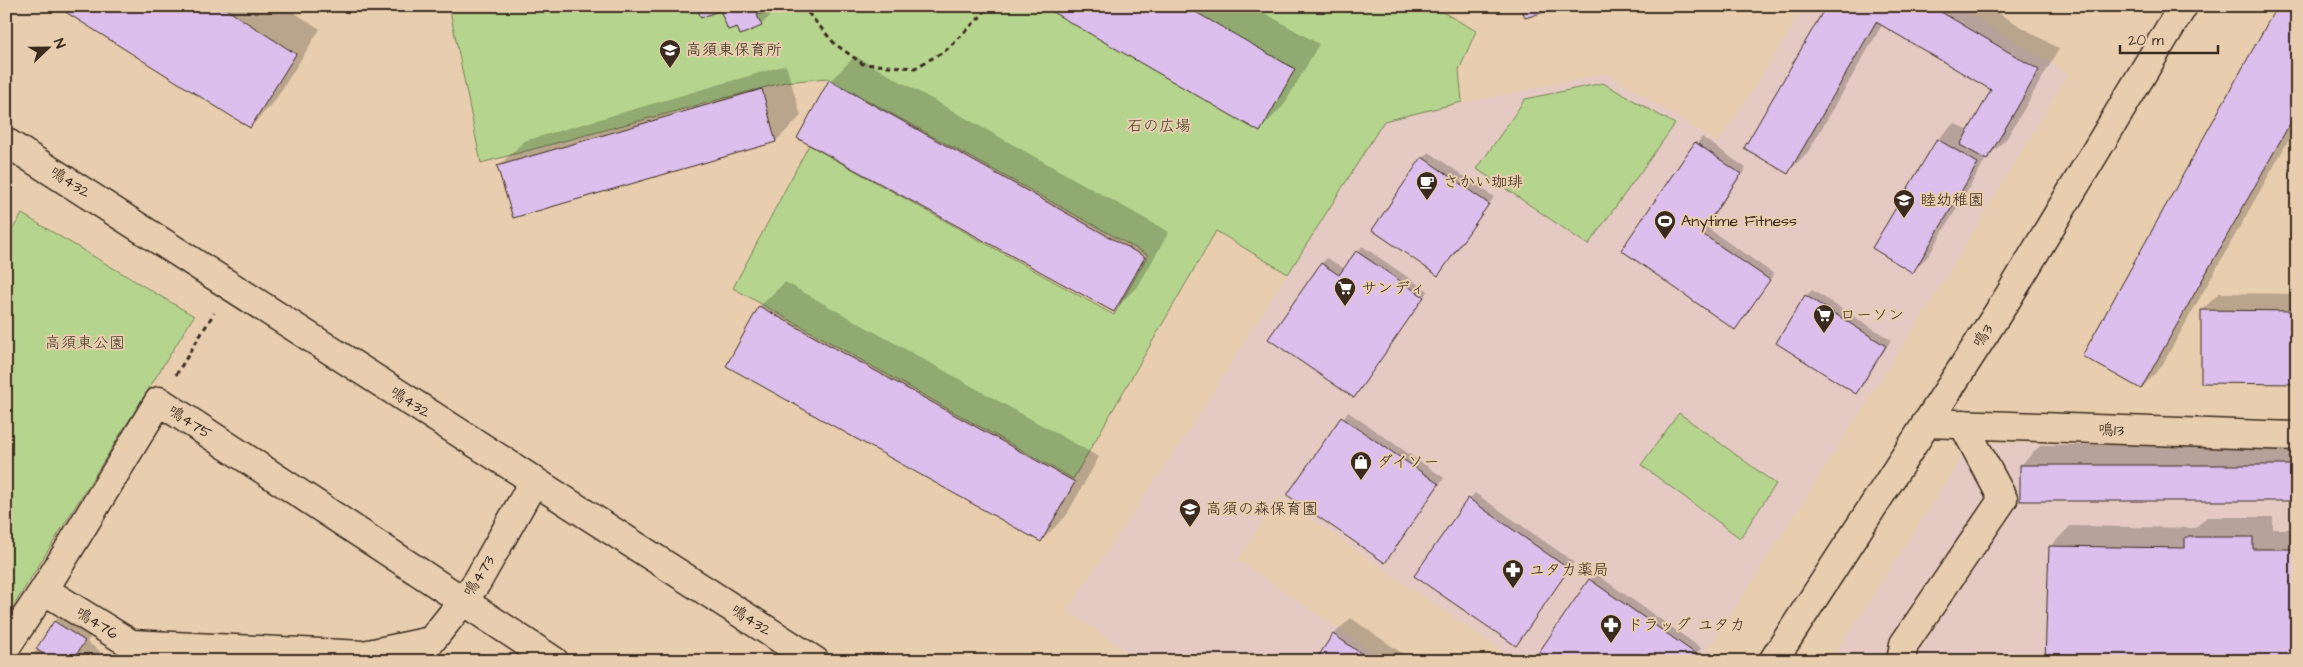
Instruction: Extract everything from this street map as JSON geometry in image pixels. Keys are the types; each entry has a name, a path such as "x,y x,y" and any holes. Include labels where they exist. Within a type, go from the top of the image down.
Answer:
{"street":[{"name":"鳴3","path":"1773,661 2007,299 2183,6"},
{"name":"鳴432","path":"6,142 815,661"},
{"name":"鳴475","path":"6,647 44,590 159,401 463,601"},
{"name":"鳴13","path":"1926,423 2297,436"},
{"path":"1900,661 1904,644 2003,498 1963,424"},
{"name":"鳴473","path":"534,481 477,582 463,601 554,661"},
{"name":"鳴476","path":"44,590 131,644 364,655 430,641 463,601"}],"path":[{"path":"802,6 835,44 863,64 915,68 945,51 981,16 988,6"},
{"path":"192,350 205,327"}],"shaded area":[{"path":"1806,6 1956,6 2068,74 1935,295 1701,661 1517,661 1279,497 1238,560 1385,661 1140,661 1067,610 1187,433 1384,120 1608,73 1718,143"},
{"path":"1972,442 2297,451 2297,661 1830,661"}],"green space":[{"name":"石の広場","path":"449,6 1432,6 1476,31 1459,70 1462,102 1384,121 1288,274 1216,231 1073,479 733,288 809,145 1114,315 1148,255 827,78 785,82 481,163"},
{"path":"1603,83 1675,124 1588,245 1477,169 1525,99"},
{"name":"高須東公園","path":"22,214 194,316 6,618 6,240"},
{"path":"1679,413 1776,484 1740,538 1641,465"}],"building":[{"path":"56,6 221,6 296,54 250,128"},
{"path":"696,6 772,6 773,9 757,15 762,26 740,35 737,27 728,30 720,10 701,18"},
{"path":"1042,6 1185,6 1295,69 1260,132"},
{"path":"1521,6 1564,6 1525,18"},
{"path":"1826,6 1931,6 2039,70 1987,160 1960,145 1991,90 1876,22 1788,174 1744,148"},
{"path":"2277,6 2297,6 2297,111 2141,389 2082,356"},
{"path":"829,80 1145,257 1114,312 797,138"},
{"path":"762,89 776,142 513,218 497,166"},
{"path":"1937,139 1978,163 1913,273 1872,248"},
{"path":"1695,142 1741,174 1701,233 1770,280 1735,330 1621,250"},
{"path":"1422,157 1489,204 1438,276 1372,230"},
{"path":"1356,251 1424,297 1354,398 1268,339 1321,263 1339,275"},
{"path":"1805,295 1886,346 1856,394 1776,343"},
{"path":"759,306 1075,482 1041,542 726,366"},
{"path":"2201,310 2297,311 2297,384 2201,383"},
{"path":"1341,417 1439,484 1385,563 1287,495"},
{"path":"2020,465 2297,465 2297,501 2020,501"},
{"path":"1468,498 1569,569 1516,646 1414,576"},
{"path":"2185,537 2253,537 2253,549 2297,549 2297,661 2045,661 2049,546 2185,548"},
{"path":"1589,579 1696,654 1692,661 1545,661 1537,655"},
{"path":"54,621 85,641 76,655 85,661 54,661 36,649"},
{"path":"1333,634 1372,661 1315,661"}],"place":[{"name":"高須東保育所","path":"670,69"},
{"name":"さかい珈琲","path":"1427,201"},
{"name":"睦幼稚園","path":"1904,219"},
{"name":"Anytime Fitness","path":"1665,240"},
{"name":"サンディ","path":"1345,307"},
{"name":"ローソン","path":"1824,334"},
{"name":"ダイソー","path":"1361,481"},
{"name":"高須の森保育園","path":"1190,528"},
{"name":"ユタカ薬局","path":"1513,589"},
{"name":"ドラッグ ユタカ","path":"1611,644"}]}
